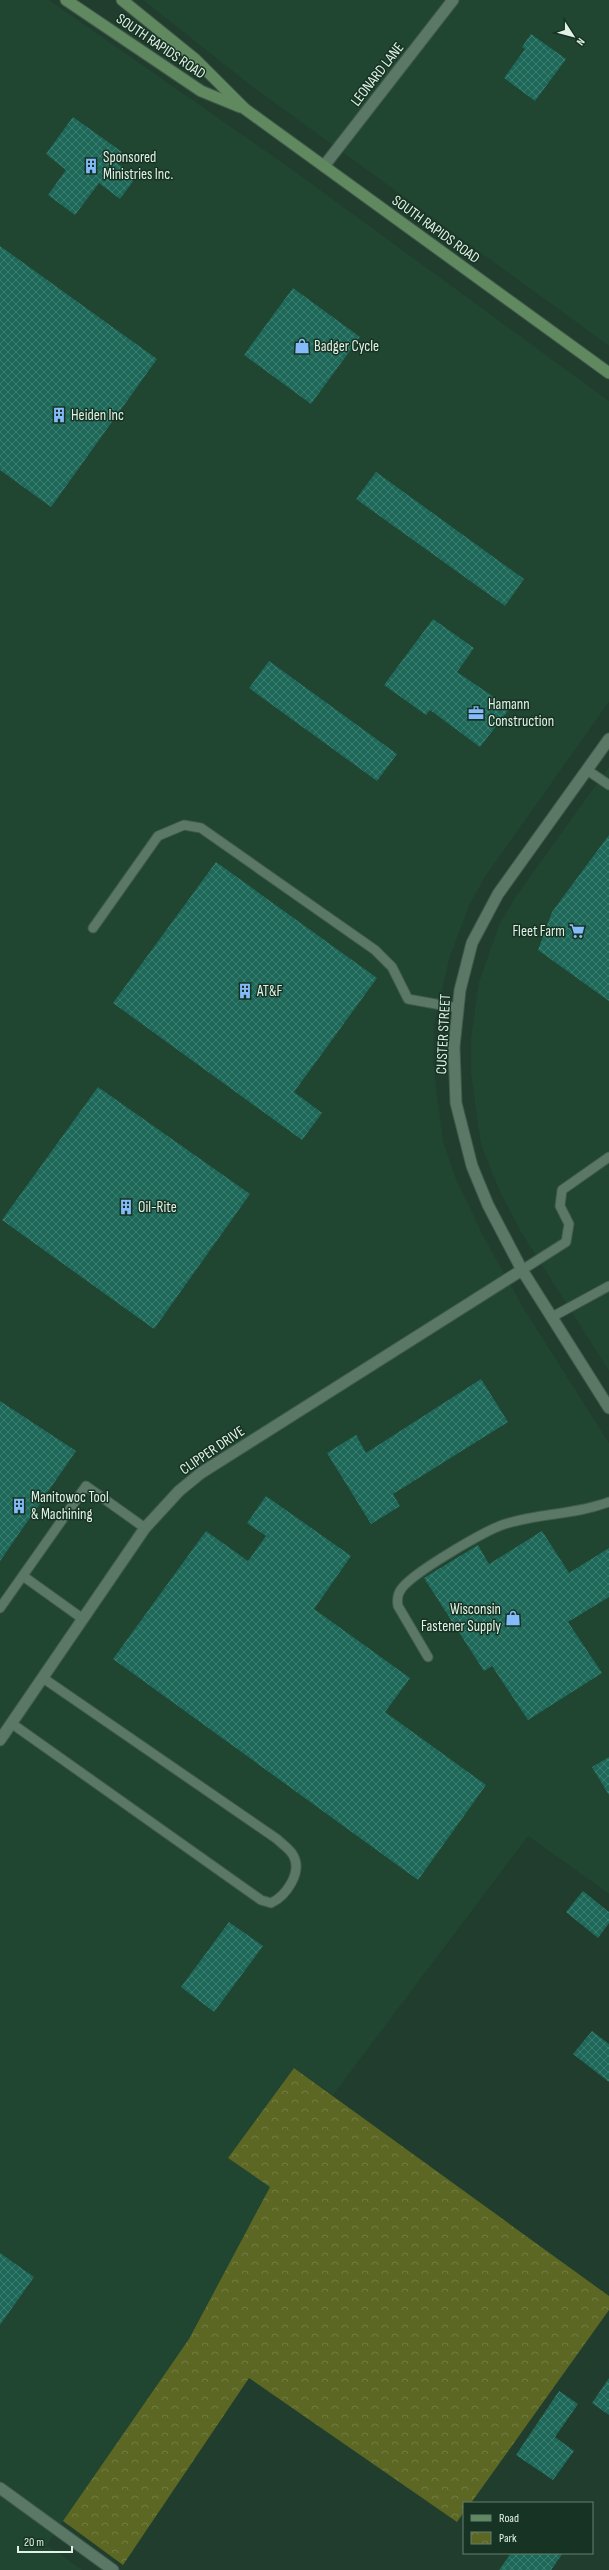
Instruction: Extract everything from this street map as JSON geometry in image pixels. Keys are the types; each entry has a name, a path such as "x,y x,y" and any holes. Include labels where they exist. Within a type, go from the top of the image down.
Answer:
{"main road":[{"name":"SOUTH RAPIDS ROAD","path":"66,0 201,91 245,109"},
{"name":"SOUTH RAPIDS ROAD","path":"122,0 195,59 245,109 609,373"}],"street":[{"name":"LEONARD LANE","path":"324,166 453,0"},
{"name":"CUSTER STREET","path":"609,739 498,894 472,943 460,990 454,1047 456,1103 472,1166 488,1205 522,1270 609,1408"},
{"name":"CLIPPER DRIVE","path":"0,1740 145,1528 179,1491 201,1473 522,1270"},
{"path":"0,2488 113,2570"}],"lane":[{"path":"587,770 609,785"},
{"path":"93,928 158,836 184,826 201,828 375,950 392,967 408,999 458,1008"},
{"path":"522,1270 566,1242 569,1224 560,1206 562,1190 609,1157"},
{"path":"552,1317 609,1286"},
{"path":"0,1608 86,1486 145,1528"},
{"path":"428,1657 398,1606 397,1597 404,1584 462,1544 503,1524 586,1510 609,1502"},
{"path":"23,1576 83,1618"},
{"path":"12,1724 261,1900 271,1902 287,1891 296,1866 293,1855 277,1839 43,1678"}],"shaded area":[{"path":"0,0 49,0 290,168 609,401 609,702 486,875 470,904 450,956 434,1024 433,1061 443,1141 456,1179 483,1235 524,1309 609,1443 609,1894 528,1836 333,2095 294,2068 228,2158 271,2187 189,2339 47,2545 82,2570 0,2570"},
{"path":"143,0 609,0 609,346 249,84"},
{"path":"609,767 609,1371 521,1232 501,1194 481,1145 471,1074 471,1038 479,982 499,925 516,896"}],"green space":[{"path":"294,2068 609,2296 609,2310 472,2502 463,2502 463,2513 457,2522 249,2378 123,2565 63,2521 189,2339 270,2187 228,2158"}],"building":[{"path":"531,34 566,59 535,101 504,78 525,49 522,47"},
{"name":"Sponsored Ministries Inc.","path":"73,117 122,152 115,162 136,177 120,199 99,183 75,215 48,195 66,170 46,154"},
{"name":"Heiden Inc","path":"0,246 157,359 51,507 0,470"},
{"name":"Badger Cycle","path":"293,288 360,337 311,404 244,355"},
{"path":"376,472 524,579 505,606 356,499"},
{"path":"433,619 474,648 457,672 510,708 480,747 430,710 426,715 384,685"},
{"path":"269,661 397,754 377,781 249,688"},
{"name":"Fleet Farm","path":"609,835 609,1001 538,950 552,912"},
{"name":"AT&F","path":"216,862 377,978 294,1092 322,1113 302,1140 113,1003"},
{"name":"Oil-Rite","path":"98,1087 250,1194 154,1329 2,1220"},
{"path":"481,1379 508,1422 393,1494 400,1506 371,1524 327,1453 356,1435 366,1453"},
{"name":"Manitowoc Tool & Machining","path":"0,1401 76,1451 0,1561"},
{"path":"266,1496 351,1556 314,1609 410,1678 385,1712 486,1785 418,1880 113,1659 206,1531 248,1561 266,1536 247,1523"},
{"name":"Wisconsin Fastener Supply","path":"542,1531 569,1573 609,1548 609,1597 568,1622 602,1673 528,1720 492,1666 484,1671 424,1578 478,1545 489,1564"},
{"path":"609,1757 609,1795 592,1767"},
{"path":"583,1891 609,1912 609,1923 598,1938 566,1912"},
{"path":"229,1922 263,1946 214,2012 181,1987"},
{"path":"592,2031 609,2044 609,2082 573,2054"},
{"path":"0,2253 34,2277 0,2325"},
{"path":"609,2378 609,2415 592,2403"},
{"path":"559,2391 578,2404 555,2437 574,2451 553,2480 516,2455"},
{"path":"510,2554 562,2554 551,2570 499,2570"}],"place":[{"name":"Sponsored Ministries Inc.","path":"91,166"},
{"name":"Badger Cycle","path":"302,346"},
{"name":"Heiden Inc","path":"59,415"},
{"name":"Hamann Construction","path":"476,713"},
{"name":"Fleet Farm","path":"577,931"},
{"name":"AT&F","path":"245,991"},
{"name":"Oil-Rite","path":"126,1207"},
{"name":"Manitowoc Tool & Machining","path":"19,1506"},
{"name":"Wisconsin Fastener Supply","path":"513,1618"}]}
